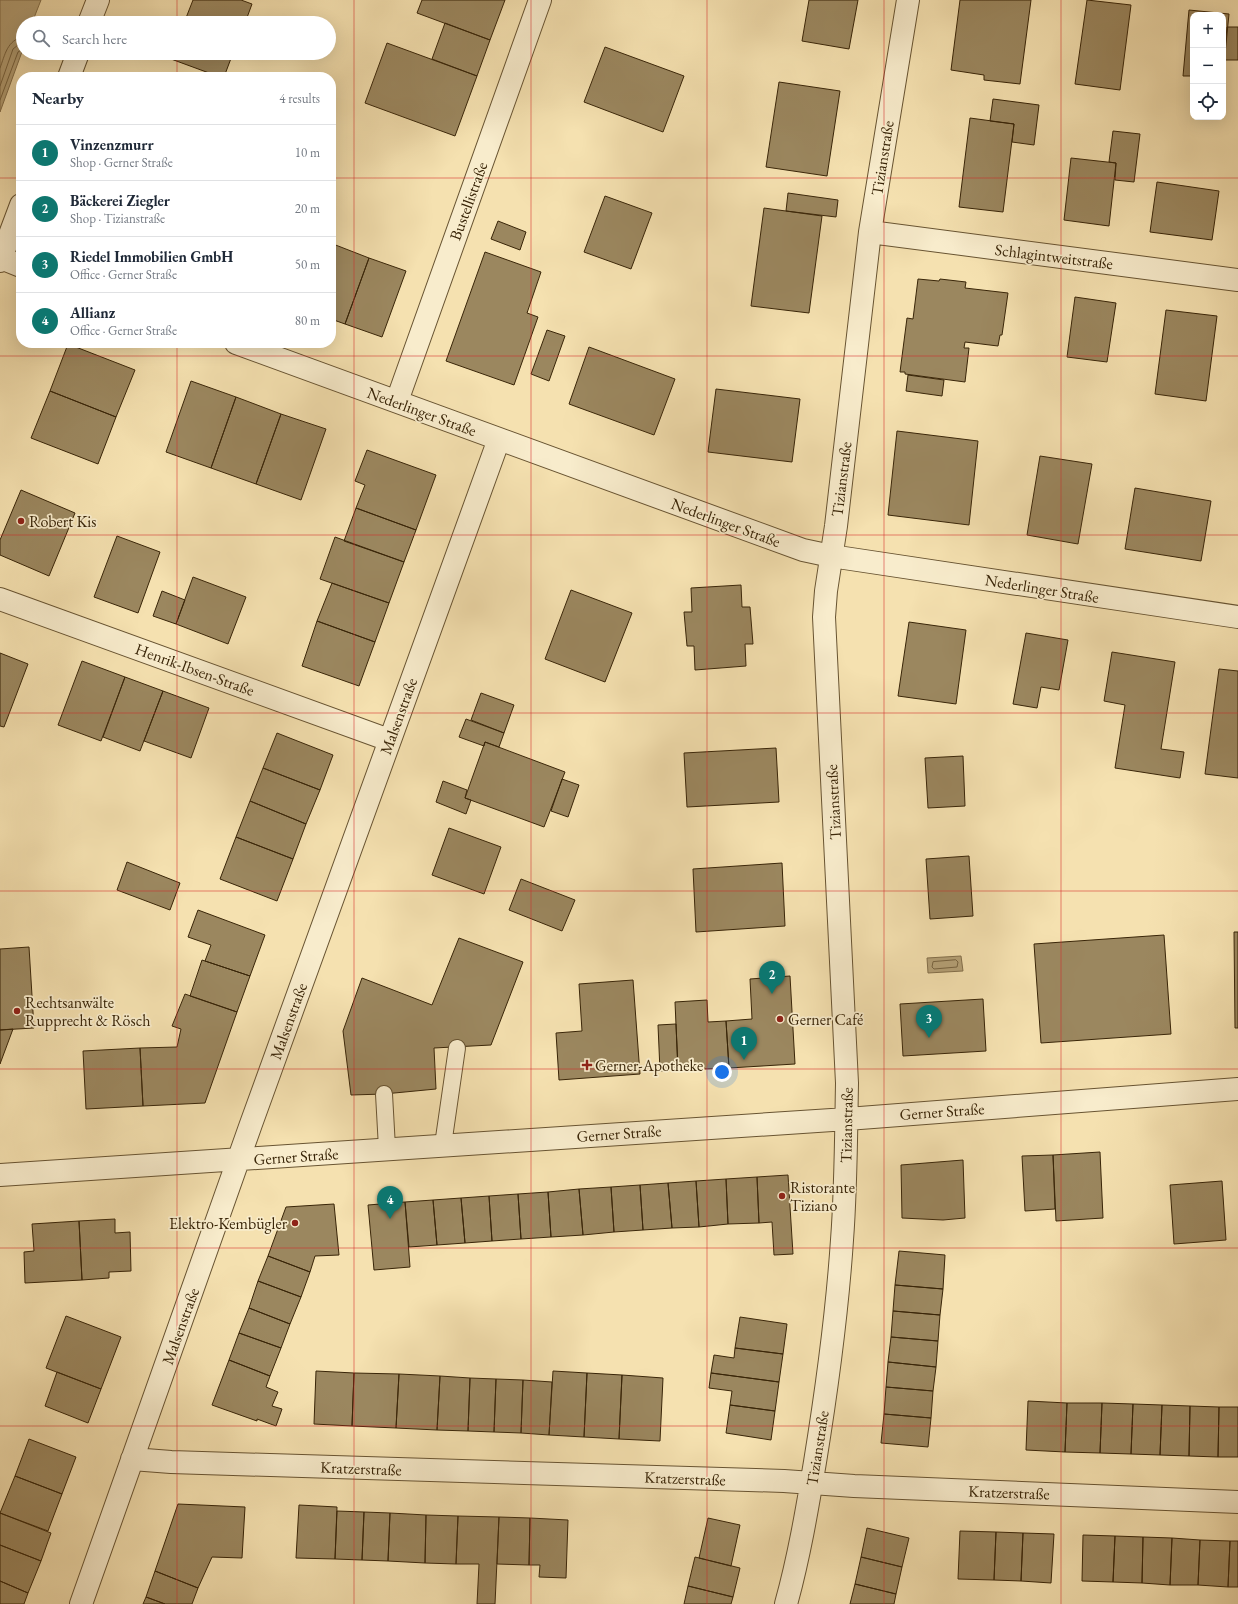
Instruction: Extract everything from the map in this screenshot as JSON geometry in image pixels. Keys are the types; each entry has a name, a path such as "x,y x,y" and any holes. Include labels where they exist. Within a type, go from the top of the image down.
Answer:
{"street":[{"path":"92,16 98,0"},
{"name":"Bustellistraße","path":"397,401 540,0"},
{"name":"Tizianstraße","path":"786,1604 798,1560 822,1424 835,1317 842,1240 847,1119 847,1083 824,616 826,591 836,526 870,232 908,0"},
{"path":"71,72 75,60"},
{"path":"7,262 16,226"},
{"name":"Schlagintweitstraße","path":"870,232 1238,280"},
{"name":"Nederlinger Straße","path":"250,348 803,550 831,556 1238,617"},
{"name":"Malsenstraße","path":"82,1604 132,1459 389,740 499,439"},
{"name":"Henrik-Ibsen-Straße","path":"0,599 389,740"},
{"name":"Gerner Straße","path":"0,1175 239,1160 387,1148 847,1119 1238,1089"},
{"name":"Kratzerstraße","path":"132,1459 178,1463 784,1481 854,1486 1238,1502"}],"lane":[{"path":"443,1145 457,1048"},
{"path":"384,1094 387,1148"}],"water":[{"path":"0,0 41,0 35,16 16,16 16,60 19,60 0,112"},
{"path":"961,956 963,971 928,973 927,958"}],"building":[{"path":"193,0 241,0 252,4 248,16 187,16"},
{"path":"422,0 505,0 490,40 417,13"},
{"path":"809,0 858,0 849,49 802,41"},
{"path":"960,0 1031,0 1020,84 984,80 984,75 951,70"},
{"path":"1087,0 1131,5 1120,90 1075,84"},
{"path":"1189,10 1209,12 1190,12 1190,76 1183,76"},
{"path":"1226,14 1229,14 1226,44"},
{"path":"445,23 490,40 477,76 432,59"},
{"path":"1227,27 1238,27 1238,60 1226,60"},
{"path":"387,43 477,76 455,136 365,103"},
{"path":"605,47 684,76 663,132 584,102"},
{"path":"174,60 230,60 226,72 206,72"},
{"path":"779,82 840,91 827,176 766,167"},
{"path":"993,99 1039,105 1034,145 1012,142 1014,124 990,121"},
{"path":"970,118 1014,124 1003,212 959,207"},
{"path":"1113,131 1140,134 1134,182 1115,180 1116,163 1109,162"},
{"path":"1071,158 1116,163 1109,226 1064,220"},
{"path":"1157,182 1219,191 1212,240 1150,232"},
{"path":"788,193 838,200 836,217 786,211"},
{"path":"605,196 652,213 631,269 584,252"},
{"path":"764,208 822,216 809,313 751,306"},
{"path":"498,221 526,232 520,250 491,239"},
{"path":"336,245 369,258 345,324 336,321"},
{"path":"485,252 541,272 527,313 538,317 514,385 446,361"},
{"path":"369,258 406,271 382,337 345,324"},
{"path":"918,279 939,281 940,279 966,282 965,288 1008,293 1002,335 1000,335 998,346 965,342 964,348 969,348 965,382 905,374 905,372 900,372 907,318 913,319"},
{"path":"1075,297 1116,303 1107,362 1067,357"},
{"path":"1166,310 1217,316 1206,401 1155,394"},
{"path":"547,330 565,336 549,381 531,374"},
{"path":"589,347 675,379 654,435 569,404"},
{"path":"66,348 78,348 135,370 116,417 50,391"},
{"path":"908,375 944,380 942,396 906,391"},
{"path":"191,381 236,397 211,468 166,452"},
{"path":"716,389 800,399 792,462 708,452"},
{"path":"50,391 116,417 98,464 31,438"},
{"path":"236,397 281,414 256,484 211,468"},
{"path":"281,414 326,429 301,500 256,484"},
{"path":"897,431 978,441 969,525 888,515"},
{"path":"367,450 436,475 416,530 356,508 365,485 355,481"},
{"path":"1040,456 1092,464 1078,544 1027,535"},
{"path":"1135,488 1211,501 1201,561 1125,549"},
{"path":"21,490 75,513 49,576 0,555 0,540"},
{"path":"356,508 416,530 404,562 344,541"},
{"path":"117,536 160,552 138,613 94,597"},
{"path":"335,537 404,562 389,603 320,579"},
{"path":"193,577 246,597 228,644 176,624"},
{"path":"332,583 389,603 375,642 317,621"},
{"path":"741,585 742,607 750,607 753,644 745,644 746,666 695,670 694,646 687,646 684,612 692,612 691,588"},
{"path":"571,590 632,613 605,682 545,659"},
{"path":"162,591 185,600 176,624 153,616"},
{"path":"317,621 375,642 359,686 302,666"},
{"path":"909,622 966,630 956,704 898,696"},
{"path":"1026,633 1068,640 1059,690 1041,687 1037,708 1013,704"},
{"path":"1112,652 1175,662 1161,749 1184,752 1180,778 1115,768 1125,705 1104,701"},
{"path":"0,653 28,664 4,727 0,726"},
{"path":"82,661 125,677 101,741 58,725"},
{"path":"1219,669 1238,671 1238,778 1205,774"},
{"path":"125,677 163,691 140,751 103,737"},
{"path":"163,691 209,708 191,758 144,741"},
{"path":"481,693 514,705 504,733 471,720"},
{"path":"466,719 504,733 499,747 485,742 484,746 459,737"},
{"path":"277,733 333,755 320,790 263,768"},
{"path":"485,742 565,772 544,827 465,798"},
{"path":"776,748 779,802 687,807 684,753"},
{"path":"963,756 965,806 928,808 925,758"},
{"path":"263,768 320,790 306,824 250,801"},
{"path":"562,779 579,785 568,817 551,811"},
{"path":"443,781 467,790 465,798 471,800 466,814 436,802"},
{"path":"250,801 306,824 293,859 236,837"},
{"path":"449,828 501,847 484,894 432,875"},
{"path":"236,837 293,859 277,901 220,879"},
{"path":"969,856 973,916 930,919 926,859"},
{"path":"127,862 180,883 170,910 117,890"},
{"path":"782,863 785,926 696,932 693,869"},
{"path":"521,879 575,900 562,931 509,910"},
{"path":"198,910 265,935 250,976 205,961 211,945 188,937"},
{"path":"1234,932 1238,932 1238,1028 1235,1028"},
{"path":"1164,935 1171,1034 1041,1043 1034,944"},
{"path":"459,938 523,962 491,1045 434,1048 436,1089 384,1094 351,1095 343,1031 362,978 432,1005"},
{"path":"29,947 34,1028 0,1030 0,949"},
{"path":"202,960 250,976 237,1012 190,996"},
{"path":"790,976 795,1064 729,1068 726,1021 752,1019 750,979"},
{"path":"633,980 640,1074 559,1080 556,1033 582,1031 579,984"},
{"path":"185,994 237,1012 205,1103 143,1106 140,1048 177,1047 181,1029 172,1026"},
{"path":"983,999 986,1051 903,1056 900,1004"},
{"path":"707,1000 708,1022 726,1021 729,1068 678,1070 675,1002"},
{"path":"676,1024 678,1070 660,1071 658,1025"},
{"path":"13,1029 0,1064 0,1030"},
{"path":"140,1048 143,1106 86,1109 83,1051"},
{"path":"1100,1152 1103,1218 1056,1221 1053,1155"},
{"path":"1053,1155 1055,1209 1025,1211 1022,1156"},
{"path":"963,1160 965,1218 943,1220 902,1218 901,1165"},
{"path":"788,1175 793,1254 774,1255 772,1222 759,1223 757,1177"},
{"path":"757,1177 759,1223 728,1224 726,1179"},
{"path":"726,1179 728,1224 699,1227 696,1181"},
{"path":"696,1181 699,1227 672,1228 668,1183"},
{"path":"1222,1181 1226,1240 1174,1244 1170,1185"},
{"path":"668,1183 672,1228 643,1230 640,1185"},
{"path":"640,1185 643,1230 614,1232 611,1187"},
{"path":"611,1187 614,1232 583,1235 579,1189"},
{"path":"579,1189 583,1235 551,1237 548,1192"},
{"path":"548,1192 551,1237 521,1239 518,1194"},
{"path":"518,1194 521,1239 492,1241 489,1196"},
{"path":"489,1196 492,1241 465,1243 461,1198"},
{"path":"461,1198 465,1243 437,1245 433,1200"},
{"path":"433,1200 437,1245 409,1247 405,1202"},
{"path":"405,1202 410,1267 374,1270 368,1205"},
{"path":"334,1204 339,1255 315,1256 310,1272 268,1256 286,1207"},
{"path":"115,1219 115,1233 130,1232 131,1271 109,1272 109,1278 82,1280 79,1221"},
{"path":"79,1221 82,1280 25,1283 24,1252 34,1251 32,1224"},
{"path":"899,1251 945,1255 943,1289 895,1285"},
{"path":"268,1256 310,1272 301,1297 258,1281"},
{"path":"258,1281 301,1297 290,1324 249,1308"},
{"path":"895,1285 943,1289 940,1315 893,1311"},
{"path":"249,1308 290,1324 281,1348 239,1333"},
{"path":"893,1311 940,1315 938,1341 891,1337"},
{"path":"66,1316 121,1337 101,1389 46,1368"},
{"path":"740,1317 787,1324 783,1354 735,1348"},
{"path":"239,1333 281,1348 270,1376 229,1360"},
{"path":"891,1337 938,1341 936,1367 888,1362"},
{"path":"735,1348 783,1354 779,1382 711,1373 714,1355 734,1358"},
{"path":"229,1360 270,1376 266,1387 278,1392 272,1406 282,1409 276,1426 212,1405"},
{"path":"888,1362 936,1367 933,1391 886,1387"},
{"path":"316,1371 354,1373 352,1426 314,1424"},
{"path":"553,1371 587,1373 584,1437 549,1435"},
{"path":"57,1372 101,1389 88,1423 45,1406"},
{"path":"354,1373 399,1374 396,1428 352,1426"},
{"path":"587,1373 622,1375 619,1439 584,1437"},
{"path":"711,1373 779,1382 775,1411 730,1405 732,1391 709,1388"},
{"path":"399,1374 440,1376 437,1430 396,1428"},
{"path":"622,1375 663,1378 660,1441 619,1439"},
{"path":"440,1376 470,1378 468,1431 437,1430"},
{"path":"470,1378 496,1379 494,1432 468,1431"},
{"path":"496,1379 523,1380 521,1433 494,1432"},
{"path":"523,1380 552,1382 549,1435 521,1433"},
{"path":"886,1387 933,1391 931,1418 884,1414"},
{"path":"1028,1401 1067,1403 1065,1452 1026,1450"},
{"path":"1067,1403 1102,1403 1100,1453 1065,1452"},
{"path":"1102,1403 1133,1404 1131,1454 1100,1453"},
{"path":"1133,1404 1162,1405 1160,1455 1131,1454"},
{"path":"730,1405 775,1411 771,1440 726,1433"},
{"path":"1162,1405 1190,1406 1189,1456 1160,1455"},
{"path":"1190,1406 1219,1407 1218,1457 1189,1456"},
{"path":"1219,1407 1238,1407 1238,1457 1218,1457"},
{"path":"884,1414 931,1418 928,1447 881,1443"},
{"path":"29,1439 76,1457 62,1494 15,1476"},
{"path":"15,1476 62,1494 48,1531 0,1513"},
{"path":"178,1504 245,1507 242,1558 212,1557 198,1588 155,1571"},
{"path":"299,1505 337,1507 335,1559 296,1558"},
{"path":"337,1511 364,1512 362,1560 335,1559"},
{"path":"364,1512 390,1513 388,1561 362,1560"},
{"path":"0,1513 51,1533 41,1561 0,1545"},
{"path":"390,1513 426,1515 425,1563 388,1561"},
{"path":"426,1515 458,1516 456,1564 425,1563"},
{"path":"458,1516 499,1517 495,1604 477,1604 479,1564 456,1564"},
{"path":"499,1517 530,1518 529,1565 497,1564"},
{"path":"530,1518 568,1520 566,1578 539,1577 540,1565 529,1565"},
{"path":"708,1518 740,1525 731,1566 699,1558"},
{"path":"867,1528 909,1538 902,1567 861,1557"},
{"path":"960,1531 996,1532 994,1580 958,1579"},
{"path":"996,1532 1023,1533 1021,1581 994,1580"},
{"path":"1023,1533 1054,1534 1051,1583 1021,1581"},
{"path":"1083,1535 1115,1536 1113,1582 1082,1581"},
{"path":"1115,1536 1143,1537 1142,1583 1113,1582"},
{"path":"1143,1537 1172,1538 1170,1585 1142,1583"},
{"path":"1172,1538 1200,1540 1198,1585 1170,1585"},
{"path":"1200,1540 1230,1541 1228,1587 1198,1585"},
{"path":"1230,1541 1238,1541 1238,1587 1228,1587"},
{"path":"0,1545 41,1561 28,1593 0,1581"},
{"path":"695,1557 740,1568 733,1597 688,1586"},
{"path":"861,1557 902,1567 896,1594 855,1584"},
{"path":"155,1571 198,1588 192,1604 165,1604 146,1597"},
{"path":"0,1581 28,1593 24,1604 0,1604"},
{"path":"855,1584 896,1594 894,1604 850,1604"},
{"path":"688,1586 733,1597 731,1604 684,1604"},
{"path":"146,1597 165,1604 143,1604"}],"place":[{"name":"Robert Kis","path":"21,521"},
{"name":"Bäckerei Ziegler","path":"772,994"},
{"name":"Rechtsanwälte Rupprecht & Rösch","path":"17,1011"},
{"name":"Gerner Café","path":"780,1019"},
{"name":"Riedel Immobilien GmbH","path":"929,1038"},
{"name":"Vinzenzmurr","path":"744,1060"},
{"name":"Gerner-Apotheke","path":"587,1065"},
{"name":"Ristorante Tiziano","path":"782,1196"},
{"name":"Allianz","path":"390,1219"},
{"name":"Elektro-Kembügler","path":"295,1223"}]}
